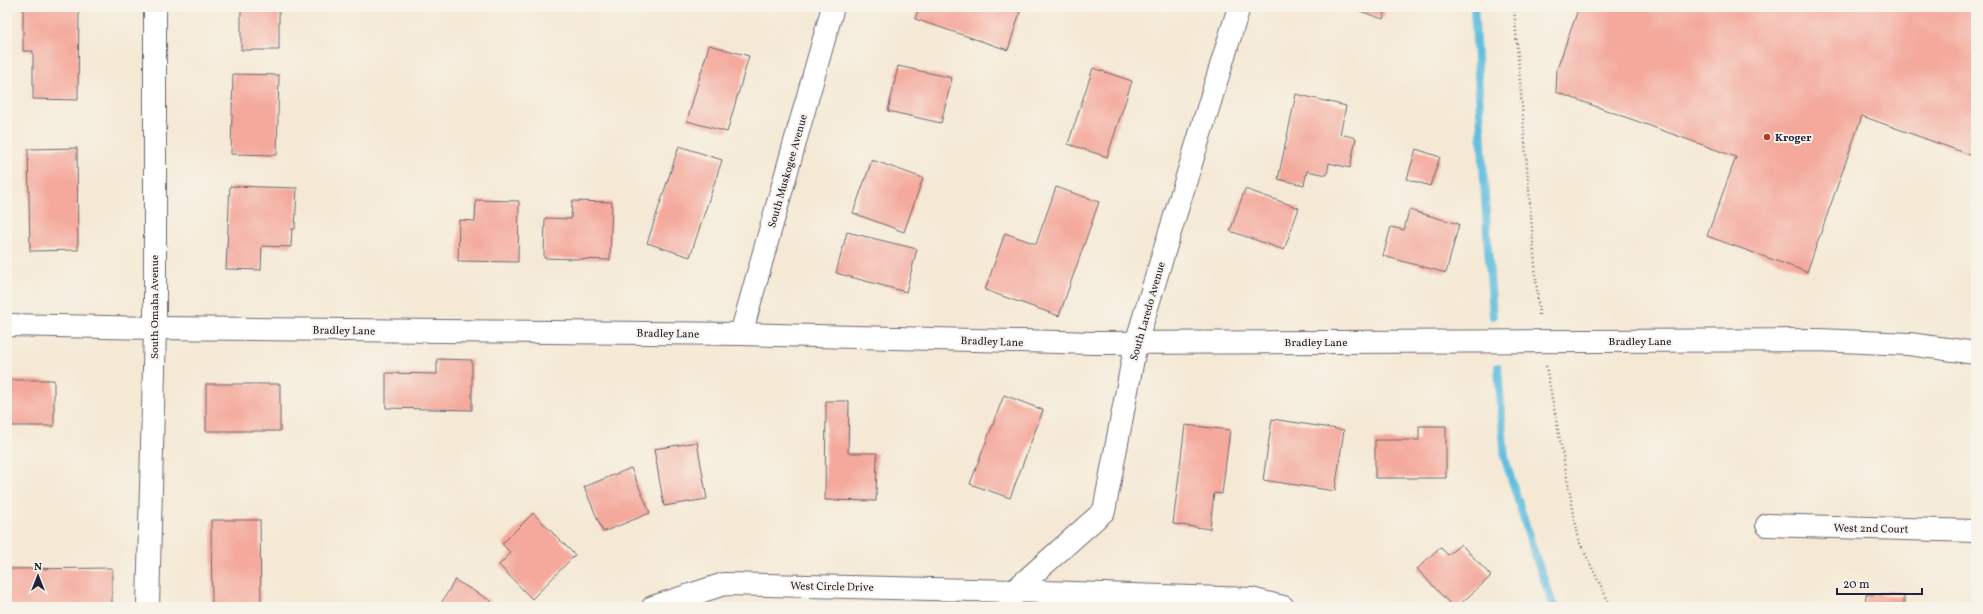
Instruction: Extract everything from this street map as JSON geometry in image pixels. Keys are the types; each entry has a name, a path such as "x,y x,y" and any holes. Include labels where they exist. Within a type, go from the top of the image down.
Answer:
{"street":[{"name":"South Omaha Avenue","path":"148,607 155,328 155,7"},
{"name":"South Muskogee Avenue","path":"741,334 833,7"},
{"name":"South Laredo Avenue","path":"1012,599 1104,511 1136,342 1235,8"},
{"name":"Bradley Lane","path":"7,325 741,334 1095,344 1136,342 1818,340 1909,344 1976,352"},
{"name":"West 2nd Court","path":"1767,525 1976,531"},
{"name":"West Circle Drive","path":"653,607 724,584 1012,599 1251,599 1283,607"}],"path":[{"path":"1514,7 1535,283 1542,341 1554,416 1579,541 1611,607"}],"building":[{"path":"23,7 79,7 78,100 33,99 33,51 23,51"},
{"path":"241,7 279,7 279,50 241,50"},
{"path":"919,7 1005,7 1020,12 1008,50 915,19"},
{"path":"1348,7 1387,7 1383,19"},
{"name":"Kroger","path":"1579,7 1976,7 1976,157 1862,116 1807,272 1707,236 1736,157 1556,92 1557,69"},
{"path":"709,45 749,56 727,132 687,121"},
{"path":"898,66 952,78 941,123 888,111"},
{"path":"1093,68 1132,81 1107,157 1068,144"},
{"path":"233,74 279,75 277,155 231,154"},
{"path":"1296,94 1346,106 1340,134 1356,138 1350,168 1329,163 1327,175 1307,171 1304,185 1278,179"},
{"path":"679,146 722,160 690,257 647,243"},
{"path":"77,148 78,250 30,251 28,149"},
{"path":"1416,149 1440,157 1430,186 1407,179"},
{"path":"872,160 923,178 904,232 853,213"},
{"path":"230,186 297,188 295,229 292,229 291,247 262,246 261,270 226,269"},
{"path":"1056,187 1099,202 1059,316 985,290 1005,233 1036,244"},
{"path":"1245,189 1299,208 1284,250 1230,231"},
{"path":"476,200 519,201 518,262 458,261 459,220 475,221"},
{"path":"572,201 612,202 610,260 544,258 545,218 571,219"},
{"path":"1409,210 1459,224 1446,273 1383,256 1391,227 1404,230"},
{"path":"847,232 917,249 906,292 836,273"},
{"path":"437,359 472,360 472,410 386,408 386,373 437,374"},
{"path":"7,380 54,380 54,426 7,426"},
{"path":"206,384 280,384 280,431 206,431"},
{"path":"1004,395 1043,410 1010,498 970,484"},
{"path":"826,401 849,401 848,453 877,453 876,501 825,500"},
{"path":"1272,419 1344,430 1335,491 1263,480"},
{"path":"1185,425 1230,430 1222,494 1214,493 1210,529 1173,524"},
{"path":"1419,426 1446,426 1446,478 1375,478 1375,440 1419,440"},
{"path":"697,442 707,499 664,506 654,449"},
{"path":"631,468 650,513 603,532 584,487"},
{"path":"533,513 575,555 532,599 499,565 511,553 502,544"},
{"path":"211,520 260,520 261,607 212,607"},
{"path":"1461,544 1491,576 1457,607 1453,607 1417,569 1440,547 1448,555"},
{"path":"112,568 112,607 7,607 7,569"},
{"path":"455,580 491,601 487,607 439,607"},
{"path":"1866,594 1904,596 1904,607 1865,607"}],"waterway":[{"path":"1474,7 1493,316"},
{"path":"1498,367 1505,459 1536,558 1554,607"}],"place":[{"name":"Kroger","path":"1767,137"}]}
